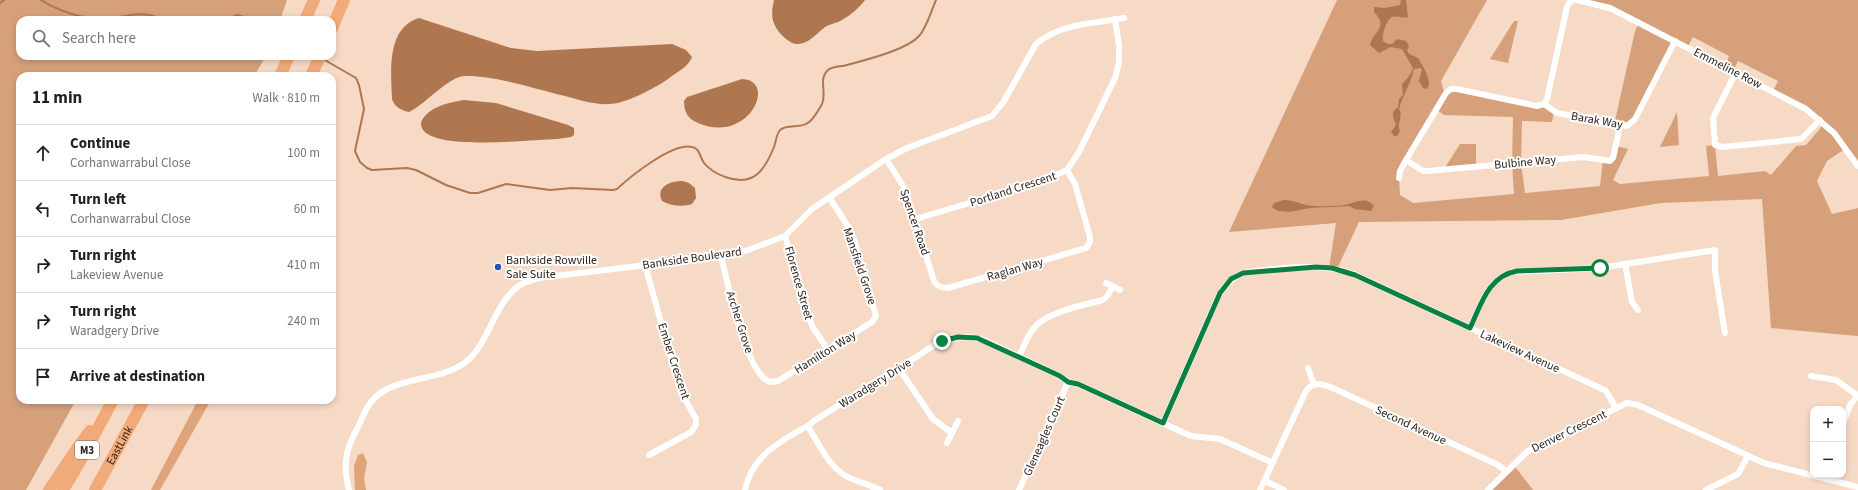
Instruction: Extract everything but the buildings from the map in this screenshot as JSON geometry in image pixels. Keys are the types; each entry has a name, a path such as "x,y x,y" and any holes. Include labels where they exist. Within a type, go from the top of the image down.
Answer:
{"highway":[{"path":"306,16 314,0"},
{"path":"336,19 344,0"},
{"path":"282,72 287,60"},
{"path":"313,72 318,60"},
{"path":"49,490 78,447 111,404"},
{"name":"M3","path":"63,490 111,404"},
{"name":"EastLink","path":"94,490 111,462 142,404"},
{"path":"101,490 111,462"}],"street":[{"path":"1399,178 1400,171 1406,160 1446,93 1451,89 1537,106 1544,104 1547,99 1567,7 1569,2 1573,0"},
{"name":"Emmeline Row","path":"1577,0 1608,7 1806,108 1836,135 1858,166"},
{"name":"Bankside Boulevard","path":"349,490 345,470 346,456 352,439 372,402 384,391 451,370 467,362 476,353 510,293 522,284 539,278 721,256 748,250 785,236 812,210 829,197 886,159 907,148 992,116 1004,101 1036,44 1044,37 1064,28 1124,18"},
{"name":"Portland Crescent","path":"916,219 1044,181 1067,170 1079,152 1115,78 1119,57 1115,19"},
{"name":"Barak Way","path":"1544,104 1557,113 1620,126 1628,126 1634,121 1675,41"},
{"path":"1736,72 1712,118 1713,142 1715,146 1723,147 1801,139 1820,120"},
{"name":"Bulbine Way","path":"1406,160 1423,171 1584,157 1610,161 1613,158 1620,126"},
{"name":"Spencer Road","path":"886,159 905,189 916,219 934,281 940,287"},
{"name":"Raglan Way","path":"940,287 948,288 1082,250 1088,246 1090,237 1075,184 1067,170"},
{"name":"Mansfield Grove","path":"829,197 850,228 876,316"},
{"name":"Florence Street","path":"785,236 812,326 828,350"},
{"path":"1470,328 1490,288 1498,278 1504,274 1517,271 1600,268 1715,250 1715,271 1726,333"},
{"name":"Archer Grove","path":"721,256 734,310 746,349 762,378 770,382"},
{"path":"1625,264 1632,302 1638,310"},
{"name":"Ember Crescent","path":"645,265 680,390 696,419 696,425 691,432 649,455"},
{"name":"Lakeview Avenue","path":"1163,423 1220,293 1231,279 1243,273 1316,267 1343,270 1602,389 1607,393 1616,408"},
{"path":"1106,283 1120,290"},
{"path":"1019,356 1032,331 1041,322 1050,316 1103,300 1113,286"},
{"name":"Hamilton Way","path":"770,382 778,381 828,350 872,322 876,316"},
{"name":"Waradgery Drive","path":"745,490 751,470 762,455 787,438 808,427 814,421 876,382 891,373 900,370 907,363 936,344 958,337 977,338 1019,356 1060,376 1068,382 1078,384 1195,438 1220,439 1273,463"},
{"path":"1260,490 1306,391 1314,385 1308,368"},
{"path":"900,370 933,419 952,433"},
{"path":"1811,376 1836,380 1858,395 1850,405 1846,416"},
{"name":"Gleneagles Court","path":"1019,490 1068,382"},
{"name":"Second Avenue","path":"1314,385 1321,384 1335,389 1498,465 1506,471"},
{"path":"1616,408 1627,403 1638,405 1748,456 1774,466 1810,473"},
{"name":"Denver Crescent","path":"1488,490 1506,471 1532,448 1616,408"},
{"path":"948,443 958,421"},
{"path":"808,427 838,470 850,478 880,490"},
{"path":"1706,490 1738,474 1748,456"},
{"path":"1831,478 1856,488"},
{"path":"1265,481 1284,490"}],"shaded area":[{"path":"0,0 287,0 281,16 16,16 16,60 264,60 256,72 16,72 16,404 74,404 26,490 0,490"},
{"path":"774,0 865,0 855,11 845,18 825,27 808,41 796,44 785,38 774,24 772,9"},
{"path":"1337,0 1487,0 1441,81 1445,95 1451,89 1541,106 1554,112 1552,122 1522,121 1521,163 1525,193 1600,186 1603,160 1610,161 1616,146 1628,149 1613,180 1620,184 1709,176 1706,146 1715,145 1718,176 1765,171 1771,175 1796,146 1806,145 1824,124 1773,91 1778,81 1738,61 1733,71 1725,66 1729,56 1693,37 1687,48 1675,41 1634,121 1614,125 1635,31 1639,23 1607,7 1578,0 1858,0 1858,166 1845,149 1827,161 1817,181 1832,214 1858,208 1858,336 1771,328 1762,199 1661,203 1561,220 1359,222 1337,269 1329,268 1336,223 1229,232","holes":["1437,110 1444,115 1513,117 1512,164 1514,194 1413,203 1400,195 1399,178"]},
{"path":"1401,0 1406,0 1408,17 1392,17 1388,21 1385,28 1383,41 1388,44 1392,44 1397,39 1406,41 1409,46 1407,50 1409,54 1418,58 1427,74 1429,86 1427,89 1423,88 1419,81 1422,69 1414,69 1399,109 1401,114 1399,126 1400,131 1397,136 1394,136 1391,132 1396,125 1393,112 1398,107 1399,99 1403,95 1402,84 1410,75 1413,68 1402,49 1391,47 1379,53 1370,45 1380,26 1378,17 1374,12 1374,7 1385,8 1400,5"},
{"path":"419,18 511,48 537,51 672,44 686,50 692,57 685,67 662,83 640,95 616,103 593,103 501,80 476,76 464,76 451,81 409,112 398,108 392,99 391,64 396,41 401,31 408,23"},
{"path":"1514,21 1518,21 1508,63 1490,59"},
{"path":"742,79 753,82 757,89 757,99 753,110 744,119 731,126 716,127 698,123 687,115 684,101 687,97"},
{"path":"464,100 496,103 568,125 574,128 574,135 571,137 557,139 509,142 469,142 451,141 437,138 424,131 421,122 429,112 440,106"},
{"path":"1677,112 1679,145 1660,147"},
{"path":"1460,144 1476,144 1476,167 1444,169"},
{"path":"683,181 689,183 695,188 696,198 692,204 677,206 662,201 660,196 662,188 665,185"},
{"path":"1284,200 1306,205 1320,206 1344,205 1359,201 1367,201 1374,206 1371,211 1355,209 1349,206 1310,208 1290,212 1278,211 1272,207 1274,203"},
{"path":"196,404 209,404 160,490 151,490"},
{"path":"363,453 367,462 364,478 366,490 355,490 354,466 358,455"},
{"path":"1513,464 1533,490 1488,490"}],"waterway":[{"path":"0,3 4,0"},
{"path":"41,0 55,8 81,16"},
{"path":"325,60 356,78 364,109 355,151 360,162 372,170 407,168 416,170 446,185 470,193 478,193 506,184 550,190 572,188 613,190 617,189 632,176 664,155 684,147 692,147 697,149 704,163 720,175 733,179 745,180 755,176 765,165 775,145 780,130 786,127 803,125 808,123 815,116 823,102 823,79 824,75 829,69 885,54 913,41 919,36 924,28 936,0"},
{"path":"127,16 141,14 152,16"},
{"path":"235,16 240,16"}],"place":[{"name":"Bankside Rowville Sale Suite","path":"498,267"}],"route":[{"path":"942,341 964,336 984,340 1060,376 1070,383 1078,384 1163,423 1220,293 1231,279 1243,273 1316,267 1343,270 1470,328 1492,284 1504,274 1517,271 1600,268"}]}
